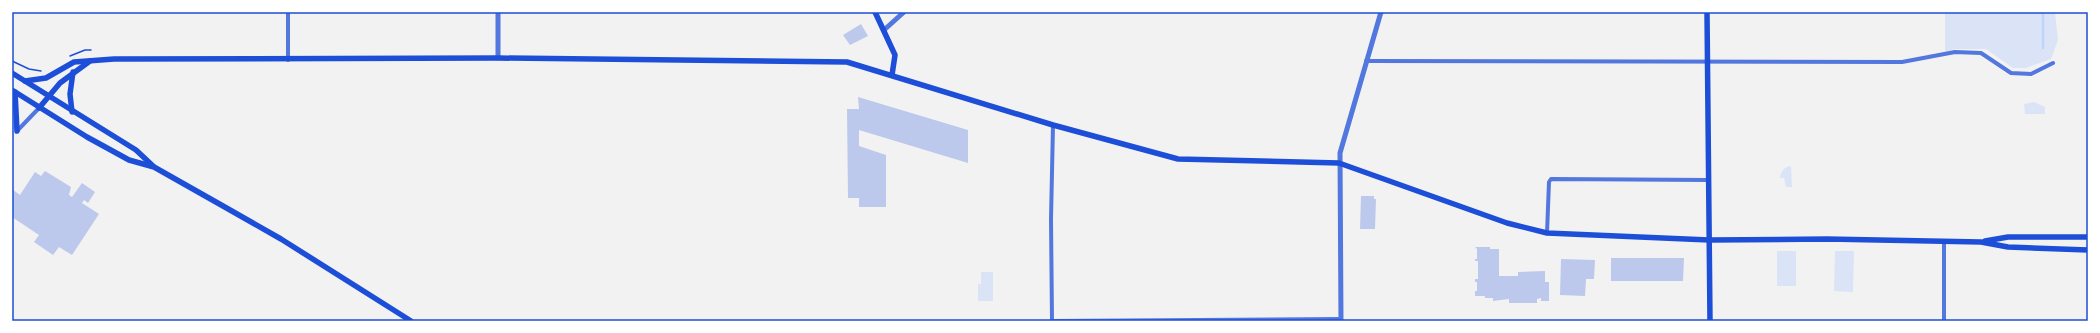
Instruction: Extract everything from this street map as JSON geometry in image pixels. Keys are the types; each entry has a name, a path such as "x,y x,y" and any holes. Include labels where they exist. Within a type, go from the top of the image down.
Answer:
{"main road":[{"path":"875,12 895,55 892,74"},
{"path":"1707,12 1710,321"},
{"path":"25,80 46,78 74,62 90,60 498,58 828,60 854,63 1053,125 1178,159 1339,163 1511,224 1548,234 1709,240 1981,242 2008,247 2088,250"},
{"path":"39,108 60,83 90,60"},
{"path":"12,72 72,112 136,150 154,167 281,239 411,321"},
{"path":"72,112 70,94 73,72"},
{"path":"14,91 39,108 129,160 154,167"},
{"path":"14,91 17,131"},
{"path":"1981,242 2008,237 2088,237"}],"street":[{"path":"288,12 288,60"},
{"path":"498,12 498,58"},
{"path":"884,30 904,12"},
{"path":"1053,125 1051,219 1052,321 1341,320 1339,163 1343,139 1381,12"},
{"path":"1366,61 1902,62 1955,52 1981,53 2011,73 2031,74 2053,63"},
{"path":"17,131 39,108"},
{"path":"1548,234 1549,182 1551,179 1709,180"},
{"path":"1944,241 1944,321"}],"path":[{"path":"66,59 77,52 91,50"},
{"path":"12,61 29,69 44,71"}],"shaded area":[{"path":"1945,12 2055,12 2058,40 2051,59 2026,68 2013,68 1986,49 1955,49 1945,52"},
{"path":"2034,102 2045,107 2045,114 2025,114 2024,104"},
{"path":"1791,166 1792,187 1786,187 1784,178 1780,178 1780,176 1785,168"},
{"path":"1777,251 1796,251 1796,286 1777,286"},
{"path":"1835,251 1854,251 1853,292 1834,291"},
{"path":"981,272 993,272 993,301 978,301 978,284 981,284"}],"building":[{"path":"861,24 868,36 850,45 843,35"},
{"path":"858,97 968,130 968,163 859,130 859,146 886,155 886,207 859,207 859,198 848,198 847,109 859,109"},
{"path":"45,171 71,187 69,195 72,197 82,183 95,192 88,203 84,200 82,203 99,214 72,255 59,247 53,255 34,242 39,235 12,217 12,189 20,195 35,172 41,176"},
{"path":"1361,196 1374,196 1374,199 1376,199 1375,229 1360,229"},
{"path":"1475,247 1490,247 1490,249 1499,249 1499,276 1518,276 1518,272 1545,271 1545,282 1549,282 1549,301 1541,301 1541,298 1537,299 1537,303 1509,303 1509,299 1493,301 1493,298 1475,296 1475,291 1477,291 1477,282 1475,282 1475,279 1478,279 1478,261 1475,261 1475,259 1477,259 1477,249"},
{"path":"1611,258 1684,258 1683,281 1611,281"},
{"path":"1561,259 1595,260 1594,279 1586,279 1585,296 1560,295"}],"waterway":[{"path":"2043,12 2043,48"}]}
